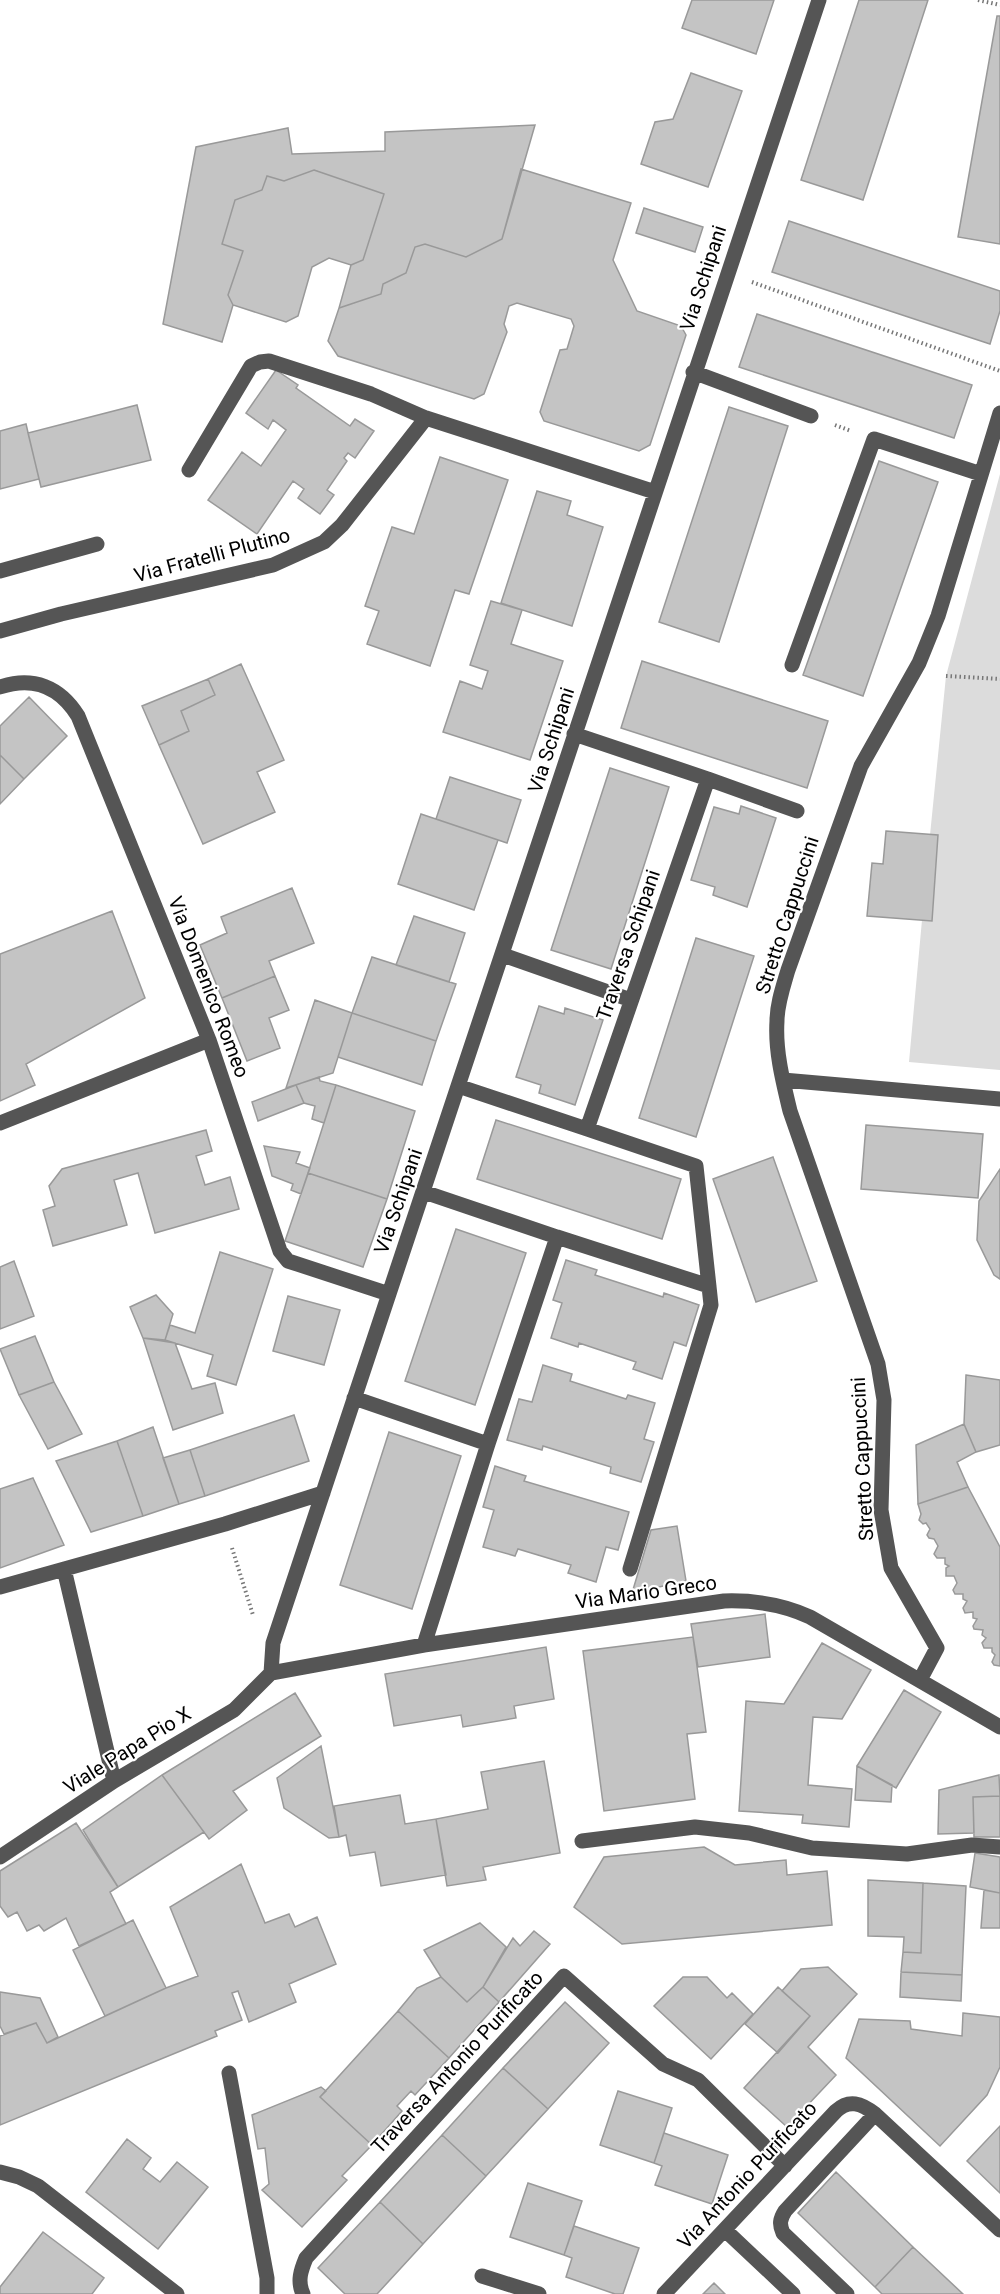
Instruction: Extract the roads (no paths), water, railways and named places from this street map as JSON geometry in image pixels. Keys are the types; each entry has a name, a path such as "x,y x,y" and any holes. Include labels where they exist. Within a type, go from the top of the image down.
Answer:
{"street":[{"name":"Via Schipani","path":"271,1673 273,1643 503,955 693,372 819,0"},
{"path":"189,470 251,366 268,361 371,394 426,418 655,492"},
{"path":"693,372 811,416"},
{"name":"Stretto Cappuccini","path":"920,1680 937,1648 891,1568 881,1510 884,1400 878,1364 790,1111 783,1080 777,1022 780,998 788,970 861,766 919,663 938,616 1000,414"},
{"name":"Via Fratelli Plutino","path":"0,632 61,614 273,565 324,542 342,525 426,418"},
{"path":"792,665 874,440 981,474"},
{"path":"0,571 97,544"},
{"name":"Via Domenico Romeo","path":"0,687 27,682 43,686 58,692 69,702 78,716 209,1040 280,1251 288,1261 389,1294"},
{"path":"574,734 797,811"},
{"name":"Traversa Schipani","path":"587,1129 708,779"},
{"path":"503,955 631,1000"},
{"path":"0,1123 209,1040"},
{"path":"783,1080 1000,1099"},
{"path":"458,1086 696,1166 711,1305 630,1569"},
{"path":"424,1192 709,1286"},
{"path":"424,1645 557,1237"},
{"path":"354,1398 488,1444"},
{"path":"0,1587 225,1524 323,1493"},
{"path":"64,1569 114,1781"},
{"name":"Via Mario Greco","path":"271,1673 424,1645 744,1600 768,1603 810,1617 1000,1726"},
{"name":"Viale Papa Pio X","path":"0,1857 114,1781 234,1710 271,1673"},
{"path":"582,1840 695,1827 749,1833 812,1848 907,1854 972,1845 1000,1847"},
{"name":"Traversa Antonio Purificato","path":"303,2294 300,2281 301,2269 306,2258 564,1976 663,2064 698,2080 784,2166"},
{"path":"229,2073 267,2278 267,2294"},
{"name":"Via Antonio Purificato","path":"664,2294 842,2105 858,2103 875,2114 1000,2230"},
{"path":"847,2294 783,2233 780,2226 781,2218 875,2114"},
{"path":"0,2172 38,2186 177,2294"},
{"path":"724,2230 793,2294"},
{"path":"482,2276 539,2294"}]}
